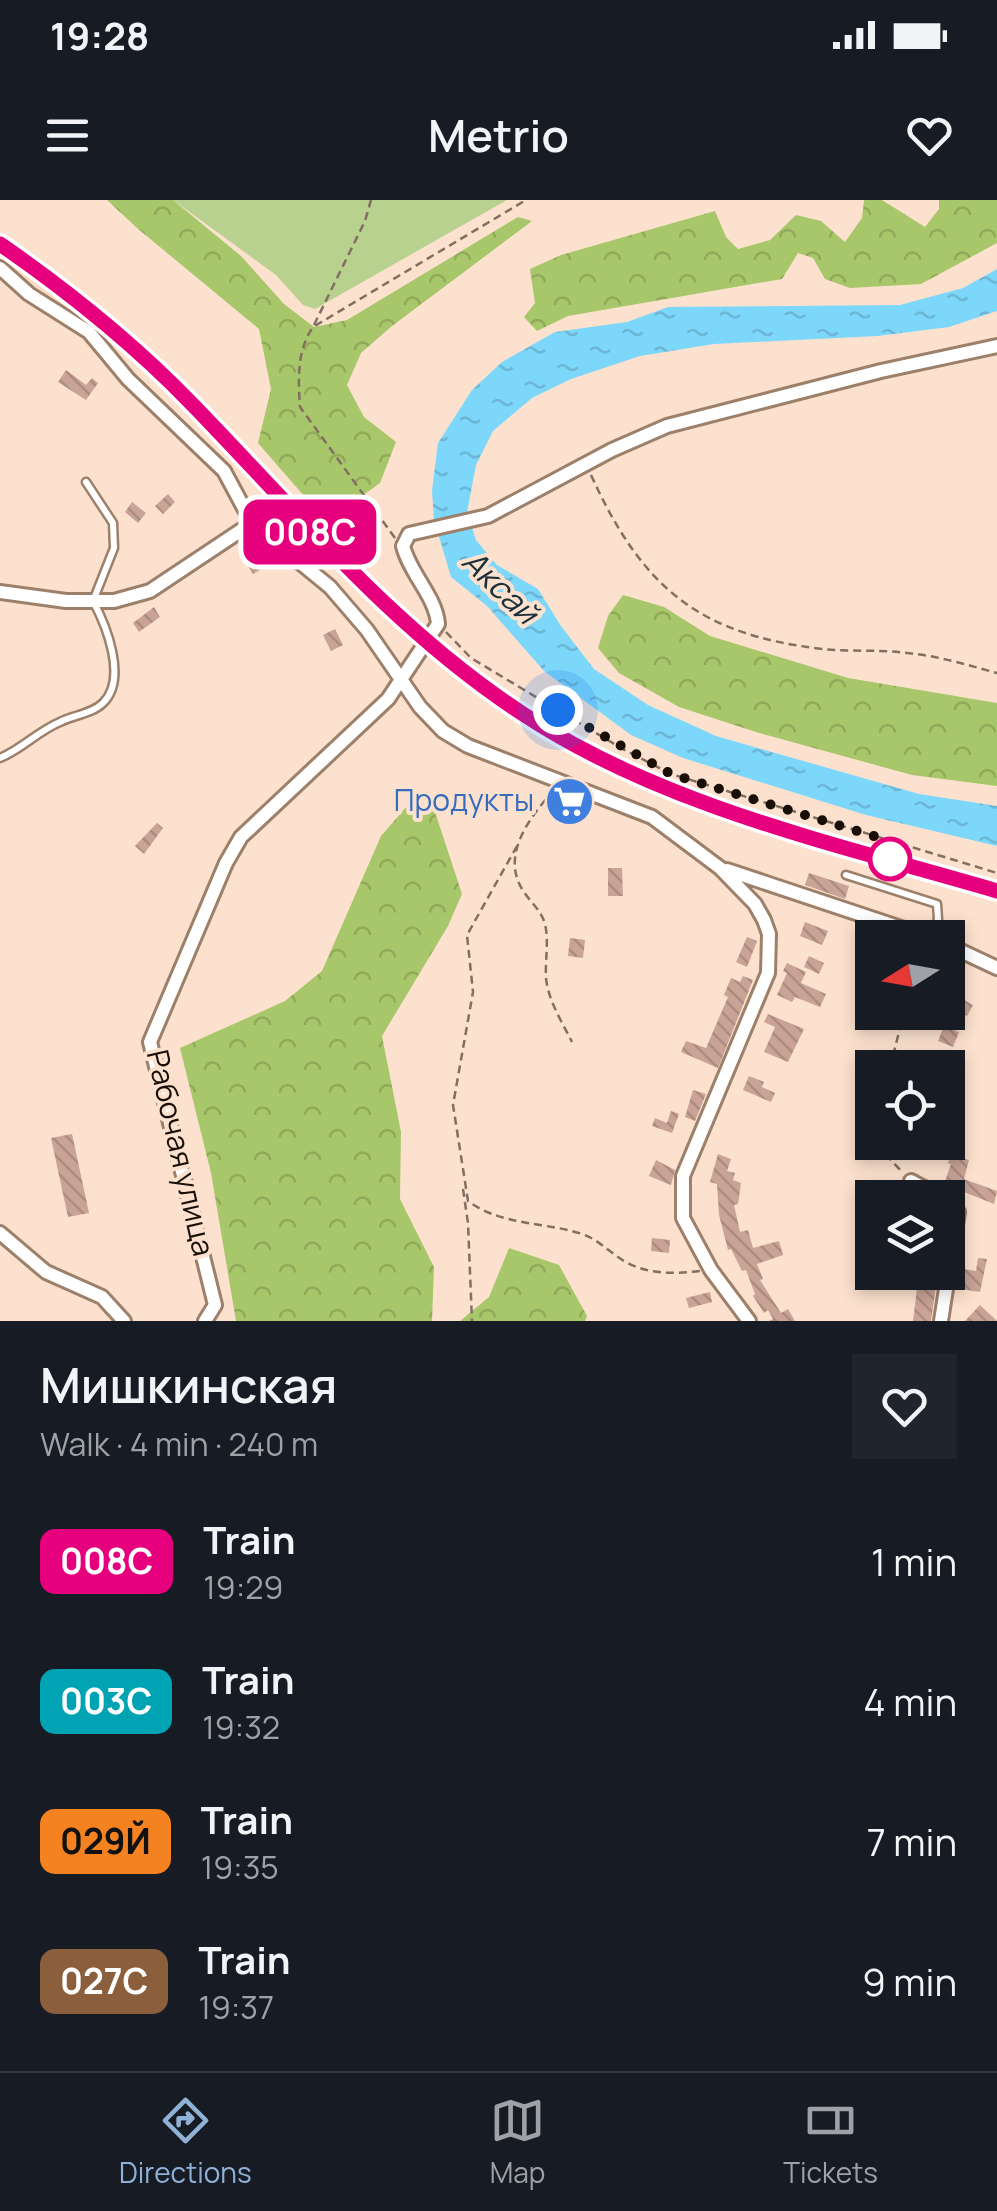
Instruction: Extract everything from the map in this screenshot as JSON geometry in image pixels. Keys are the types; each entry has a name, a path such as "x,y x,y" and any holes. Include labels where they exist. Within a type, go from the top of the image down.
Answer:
{"street":[{"path":"0,268 29,294 89,332 128,380 224,471 252,523 330,586 368,630 420,707 442,731 468,746 652,816 720,868 756,904 769,934 768,973 683,1176 682,1218 712,1270 749,1321"},
{"path":"438,624 437,611 420,585 403,546 410,534 488,516 666,426 997,346"},
{"path":"0,592 114,601 150,591 252,523"},
{"name":"Рабочая улица","path":"205,1321 216,1306 150,1042 226,863 241,837 388,699 438,624"},
{"path":"720,868 877,920"},
{"path":"965,953 997,968"},
{"path":"0,1233 46,1272 102,1296 124,1321"},
{"path":"941,1321 946,1290"}],"lane":[{"path":"0,758 16,752 56,723 104,702 111,690 114,662 108,628 93,601 114,548 113,523 86,482"},
{"path":"846,876 937,904 937,920"}],"path":[{"path":"371,200 365,221 303,342 298,382 300,407 381,522 403,546"},
{"path":"314,327 526,200"},
{"path":"586,464 613,523 640,560 672,595 708,619 774,640 822,649 915,654 997,674"},
{"path":"438,624 472,658 671,774 997,872"},
{"path":"561,781 531,818 466,934 473,992 453,1105 468,1201 479,1210 506,1219 582,1233 624,1261 658,1273 712,1270"},
{"path":"517,846 514,868 518,880 545,925 546,984 572,1042"},
{"path":"890,1160 910,1180"},
{"path":"463,1182 472,1321"}],"shaded area":[{"path":"0,240 134,344 193,400 344,563 417,630 408,640 336,572 183,408 125,354 0,258"}],"green space":[{"path":"107,200 173,200 241,256 284,304 314,327 347,320 518,217 532,221 361,353 347,385 364,417 396,442 380,483 338,513 311,504 258,443 271,389 259,329"},
{"path":"173,200 507,200 315,309 303,305 276,275"},
{"path":"864,200 882,200 925,227 939,209 939,200 997,200 997,243 921,284 850,288 825,279 813,258 798,253 782,279 568,316 537,331 524,317 535,303 530,269 561,255 715,211 726,237 738,249 770,240 796,215 821,221 845,242 862,218"},
{"path":"623,595 664,607 710,636 848,678 997,703 997,786 912,775 679,707 619,673 598,648 608,616"},
{"path":"414,798 435,812 462,894 448,926 382,1036 401,1132 400,1199 434,1267 432,1321 236,1321 211,1173 180,1048 285,1001 322,971 381,836"},
{"path":"509,1248 559,1265 587,1316 585,1321 460,1321 489,1297"}],"water":[{"name":"Аксай","path":"997,269 997,311 949,327 878,336 714,344 640,356 571,379 532,398 493,431 476,465 467,512 476,540 497,565 538,589 594,669 648,705 716,736 919,794 997,806 997,846 866,815 683,758 631,735 544,671 487,606 451,577 434,520 432,490 438,443 472,390 502,362 555,332 627,322 668,307 900,305 963,288"}],"building":[{"path":"66,370 86,385 92,378 98,383 86,400 58,382"},
{"path":"168,494 175,502 163,514 155,506"},
{"path":"132,502 146,513 138,523 125,512"},
{"path":"262,555 268,565 253,574 247,564"},
{"path":"154,607 160,617 139,632 133,623"},
{"path":"335,629 343,645 331,651 323,635"},
{"path":"157,823 163,828 144,854 135,846"},
{"path":"608,868 622,868 623,896 608,896"},
{"path":"809,873 849,886 845,899 805,885"},
{"path":"805,922 828,931 822,945 800,936"},
{"path":"747,937 757,941 747,967 736,962"},
{"path":"570,938 585,940 583,958 568,956"},
{"path":"809,956 824,963 819,974 804,967"},
{"path":"787,963 806,972 801,983 826,994 820,1007 777,995"},
{"path":"743,976 753,980 718,1068 681,1052 686,1041 706,1048 728,997 724,995 731,978 740,982"},
{"path":"965,1001 973,1005 965,1015"},
{"path":"768,1014 804,1029 788,1062 764,1052 775,1027 764,1022"},
{"path":"942,1030 959,1032 953,1047 938,1041"},
{"path":"749,1076 764,1082 762,1087 775,1093 771,1102 743,1090"},
{"path":"693,1090 706,1094 695,1121 685,1117"},
{"path":"671,1111 679,1114 672,1133 652,1126 655,1118 667,1123"},
{"path":"72,1134 89,1213 68,1217 51,1138"},
{"path":"718,1154 731,1159 727,1171 735,1173 733,1180 741,1183 738,1204 734,1205 740,1232 748,1230 753,1248 779,1241 783,1255 757,1264 763,1279 760,1280 781,1313 788,1309 795,1321 769,1321 773,1319 753,1296 746,1270 742,1271 731,1249 728,1250 719,1215 717,1184 710,1182"},
{"path":"656,1160 675,1170 671,1185 649,1176"},
{"path":"969,1160 964,1179 997,1191 994,1204 965,1192 965,1180 945,1180 951,1164 948,1163"},
{"path":"652,1238 670,1240 669,1253 651,1251"},
{"path":"978,1258 987,1259 980,1292 965,1290 965,1269 976,1271"},
{"path":"917,1290 935,1290 931,1321 913,1321"},
{"path":"710,1292 712,1302 689,1308 686,1298"},
{"path":"980,1305 997,1321 965,1321"}],"railway":[{"path":"0,244 131,346 191,402 342,565 425,641 522,714 638,777 706,803 997,891"}],"train":[{"name":"008С","path":"0,244 132,346 190,402 342,565 424,640 522,714 638,777 706,803 997,891"}],"place":[{"name":"Продукты","path":"569,801"}],"route":[{"path":"558,710 671,774 880,838 890,859"}]}
